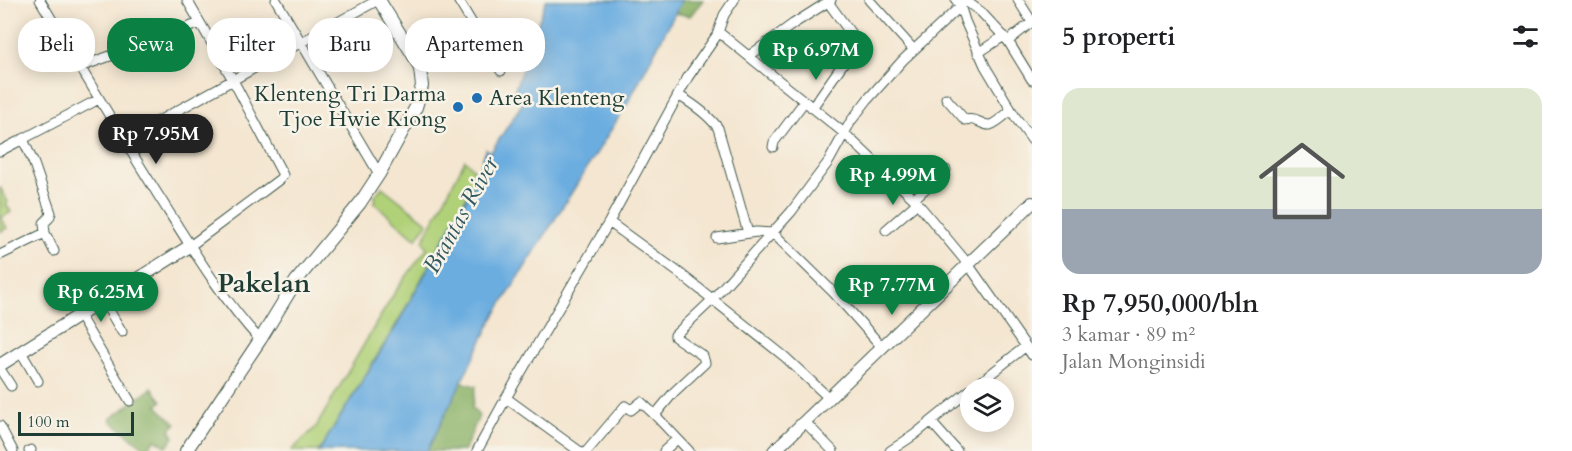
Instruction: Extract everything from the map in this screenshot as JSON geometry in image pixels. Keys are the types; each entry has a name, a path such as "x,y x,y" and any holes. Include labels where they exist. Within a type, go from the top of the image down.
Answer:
{"main road":[{"path":"186,451 260,340 296,281 360,203 416,107 422,79 415,58 379,0"},
{"path":"774,451 968,264 1031,207"},
{"path":"0,367 21,351 190,246"}],"street":[{"path":"40,0 51,18"},
{"path":"187,0 283,173 282,177 190,246"},
{"path":"276,0 379,174"},
{"path":"124,140 379,0"},
{"path":"458,0 469,18"},
{"path":"477,451 609,222 688,77 717,35 724,15 734,0"},
{"path":"868,0 914,50"},
{"path":"978,52 1032,22 1018,0"},
{"path":"749,57 793,24 830,1 860,46 847,58 812,108"},
{"path":"655,415 674,392 705,363 703,356 674,337 791,212 837,150 844,133 868,99 958,3 966,1 970,3 1006,38 1032,80"},
{"path":"958,3 978,52 1011,110 1032,140"},
{"path":"95,62 200,23"},
{"path":"717,35 723,35 844,133 915,201 968,264 1032,355"},
{"path":"83,72 190,246 233,310 260,340"},
{"path":"678,95 698,108 718,128 748,232"},
{"path":"946,98 965,120 972,118 987,125 992,124 1011,110"},
{"path":"0,151 99,99"},
{"path":"773,147 774,142 804,102"},
{"path":"23,139 51,213 44,223 45,233 54,250"},
{"path":"886,230 946,170"},
{"path":"609,222 712,298 785,357 829,398"},
{"path":"717,238 748,232 772,233 834,293 882,347"},
{"path":"0,255 45,233"},
{"path":"103,300 122,332"},
{"path":"79,315 130,401"},
{"path":"986,378 1026,346"},
{"path":"21,351 38,381"},
{"path":"0,367 11,386"},
{"path":"506,398 579,451"},
{"path":"890,451 960,399"},
{"path":"587,451 625,406 631,410 641,402 689,451"},
{"path":"804,421 833,451"},
{"path":"931,422 957,451"},
{"path":"0,426 13,451"},
{"path":"664,451 677,440"}],"green space":[{"path":"682,0 703,0 690,16 674,13"},
{"path":"465,160 479,175 396,325 319,451 291,451 316,427 395,292 427,248 423,241"},
{"path":"0,187 11,212 1,218 7,228 0,232"},
{"path":"382,187 428,223 416,239 373,202"},
{"path":"462,381 476,386 472,408 479,416 464,451 427,451"},
{"path":"152,388 162,401 157,406 176,424 170,430 174,437 167,447 155,439 147,450 110,419"}],"water":[{"name":"Brantas River","path":"546,0 682,0 626,106 493,318 427,451 319,451 397,325 479,175 486,149 491,152 524,101 514,92 521,72 545,72 545,18 540,18"}],"place":[{"name":"Area Klenteng","path":"477,98"},
{"name":"Klenteng Tri Darma Tjoe Hwie Kiong","path":"458,107"}],"district":[{"name":"Pakelan","path":"264,283"}]}
